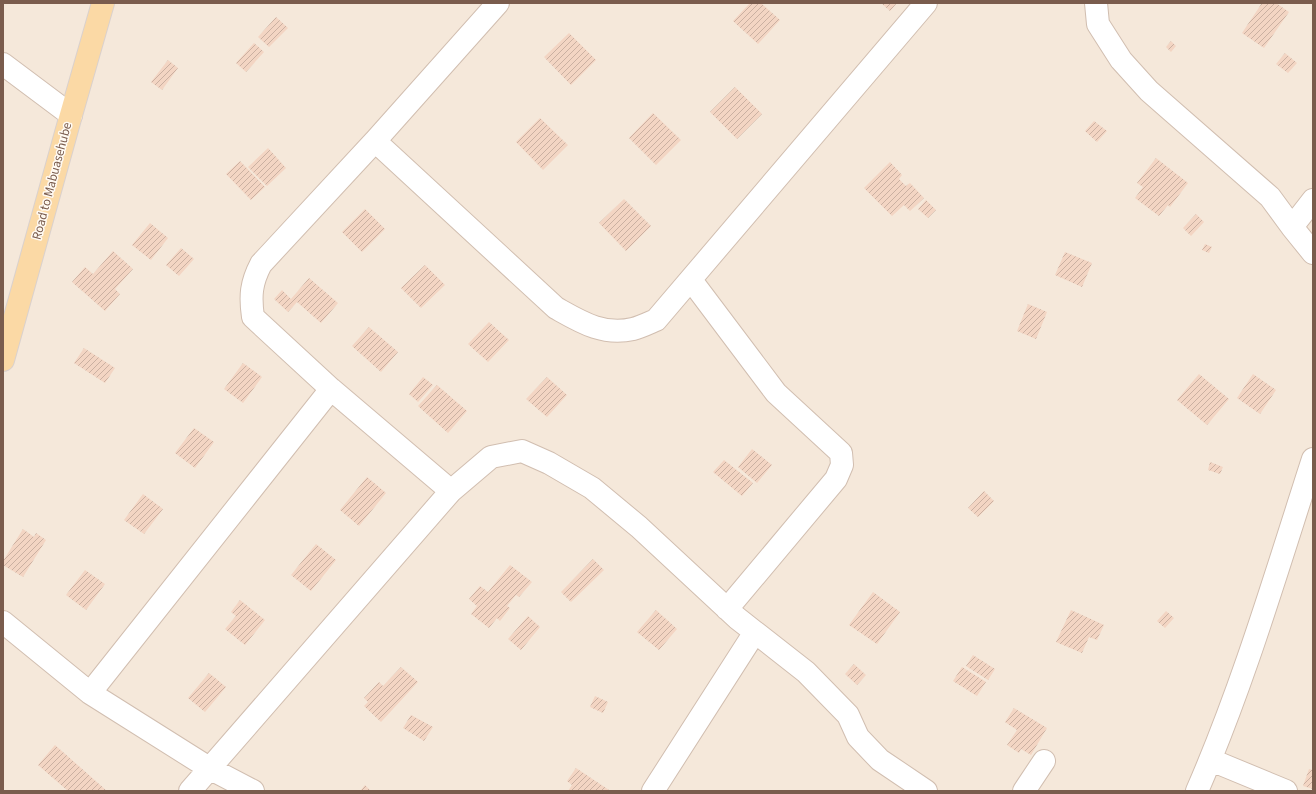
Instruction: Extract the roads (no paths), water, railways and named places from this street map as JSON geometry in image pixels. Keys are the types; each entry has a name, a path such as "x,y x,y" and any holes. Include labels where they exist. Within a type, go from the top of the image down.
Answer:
{"main road":[{"name":"Road to Mabuasehube","path":"3,360 103,3"}],"street":[{"path":"451,490 331,389 253,317 251,303 252,290 254,277 261,264 375,141 498,3"},
{"path":"375,141 556,308 581,322 607,331 632,329 656,320 926,3"},
{"path":"1096,3 1098,24 1121,60 1149,91 1270,197 1313,253"},
{"path":"3,64 71,115"},
{"path":"1292,227 1313,200"},
{"path":"691,280 776,393 841,453 842,465 836,479 728,609"},
{"path":"90,693 331,389"},
{"path":"190,791 451,490 491,457 522,451 549,463 592,488 639,527 728,609 806,672 848,715 858,737 880,760 926,791"},
{"path":"1197,791 1211,760 1252,645 1313,459"},
{"path":"3,622 90,693 209,768 254,791"},
{"path":"653,791 755,632"},
{"path":"1211,760 1286,791"},
{"path":"1024,791 1044,761"}]}
